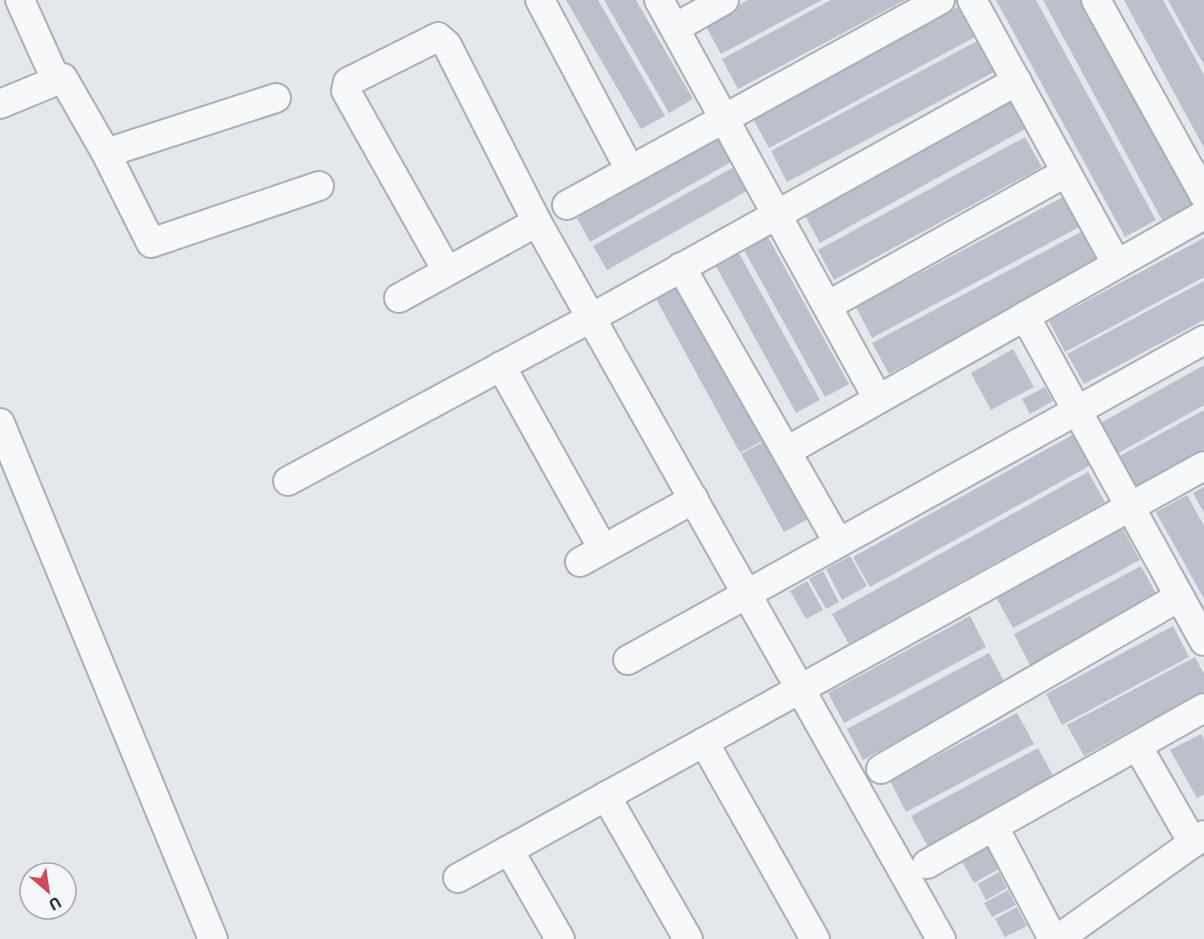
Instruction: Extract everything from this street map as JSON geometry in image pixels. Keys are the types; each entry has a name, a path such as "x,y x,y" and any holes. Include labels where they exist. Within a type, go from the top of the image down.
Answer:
{"street":[{"path":"20,0 56,80"},
{"path":"540,0 630,170"},
{"path":"659,0 878,399"},
{"path":"675,28 724,0"},
{"path":"567,206 940,0"},
{"path":"972,0 1116,263"},
{"path":"1096,0 1204,195"},
{"path":"447,271 346,91 348,82 426,41 438,38 442,40 537,222 941,939"},
{"path":"0,104 63,78 68,83 106,153 151,243 319,186"},
{"path":"288,481 591,318 1017,81"},
{"path":"106,153 276,98"},
{"path":"827,306 1065,173"},
{"path":"786,452 1204,215"},
{"path":"399,298 537,222"},
{"path":"681,267 838,542"},
{"path":"1025,315 1204,641"},
{"path":"628,660 1204,340"},
{"path":"501,366 592,556 694,499"},
{"path":"0,423 213,939"},
{"path":"458,878 1204,466"},
{"path":"881,769 1179,597"},
{"path":"927,864 1204,708"},
{"path":"704,742 815,939"},
{"path":"1058,939 1199,839 1138,747"},
{"path":"606,796 688,939"},
{"path":"994,827 1053,939"},
{"path":"509,850 560,939"}],"building":[{"path":"566,0 598,0 665,116 641,129"},
{"path":"604,0 636,0 693,99 669,113"},
{"path":"748,0 822,0 721,54 704,23"},
{"path":"831,0 905,0 738,89 722,59"},
{"path":"996,0 1036,0 1156,220 1125,237"},
{"path":"1043,0 1082,0 1193,204 1162,220"},
{"path":"1124,0 1163,0 1194,56 1204,75 1204,148"},
{"path":"1168,0 1204,0 1204,65 1188,37"},
{"path":"961,5 977,36 769,148 752,117"},
{"path":"979,40 996,71 787,182 771,151"},
{"path":"1010,97 1027,128 820,243 803,212"},
{"path":"1025,137 1042,167 834,280 818,250"},
{"path":"718,138 731,162 590,242 577,218"},
{"path":"734,167 747,191 607,270 593,246"},
{"path":"1065,196 1081,226 872,338 856,307"},
{"path":"763,228 849,384 825,397 739,241"},
{"path":"1081,232 1097,262 889,374 872,343"},
{"path":"1204,238 1204,277 1065,352 1049,321"},
{"path":"734,244 820,400 796,413 711,257"},
{"path":"1204,281 1204,320 1084,384 1067,354"},
{"path":"679,283 764,440 740,453 655,297"},
{"path":"1013,349 1034,387 991,410 971,373"},
{"path":"1204,365 1204,405 1115,455 1099,424"},
{"path":"1045,387 1053,401 1030,414 1022,399"},
{"path":"1204,410 1204,449 1134,488 1118,457"},
{"path":"1074,434 1091,465 870,587 853,557"},
{"path":"765,441 808,519 784,532 741,454"},
{"path":"1088,472 1105,502 849,644 832,614"},
{"path":"1204,487 1204,513 1193,493"},
{"path":"1187,495 1204,526 1204,599 1156,512"},
{"path":"1123,529 1140,560 1013,628 996,597"},
{"path":"850,556 867,586 842,600 826,569"},
{"path":"1141,566 1158,597 1030,665 1014,634"},
{"path":"823,571 839,602 826,609 809,579"},
{"path":"807,581 823,610 806,619 790,591"},
{"path":"970,616 986,647 844,723 828,693"},
{"path":"1173,626 1189,657 1062,725 1046,694"},
{"path":"989,653 1005,683 863,760 847,729"},
{"path":"1195,657 1204,674 1204,691 1084,756 1067,725"},
{"path":"1017,713 1034,744 906,812 890,781"},
{"path":"1201,734 1204,740 1204,794 1197,798 1170,750"},
{"path":"1038,748 1055,779 928,847 911,816"},
{"path":"986,844 999,869 974,883 960,858"},
{"path":"999,872 1007,888 986,900 978,884"},
{"path":"1008,890 1016,905 992,917 984,903"},
{"path":"1017,907 1027,926 1005,937 995,919"}]}
